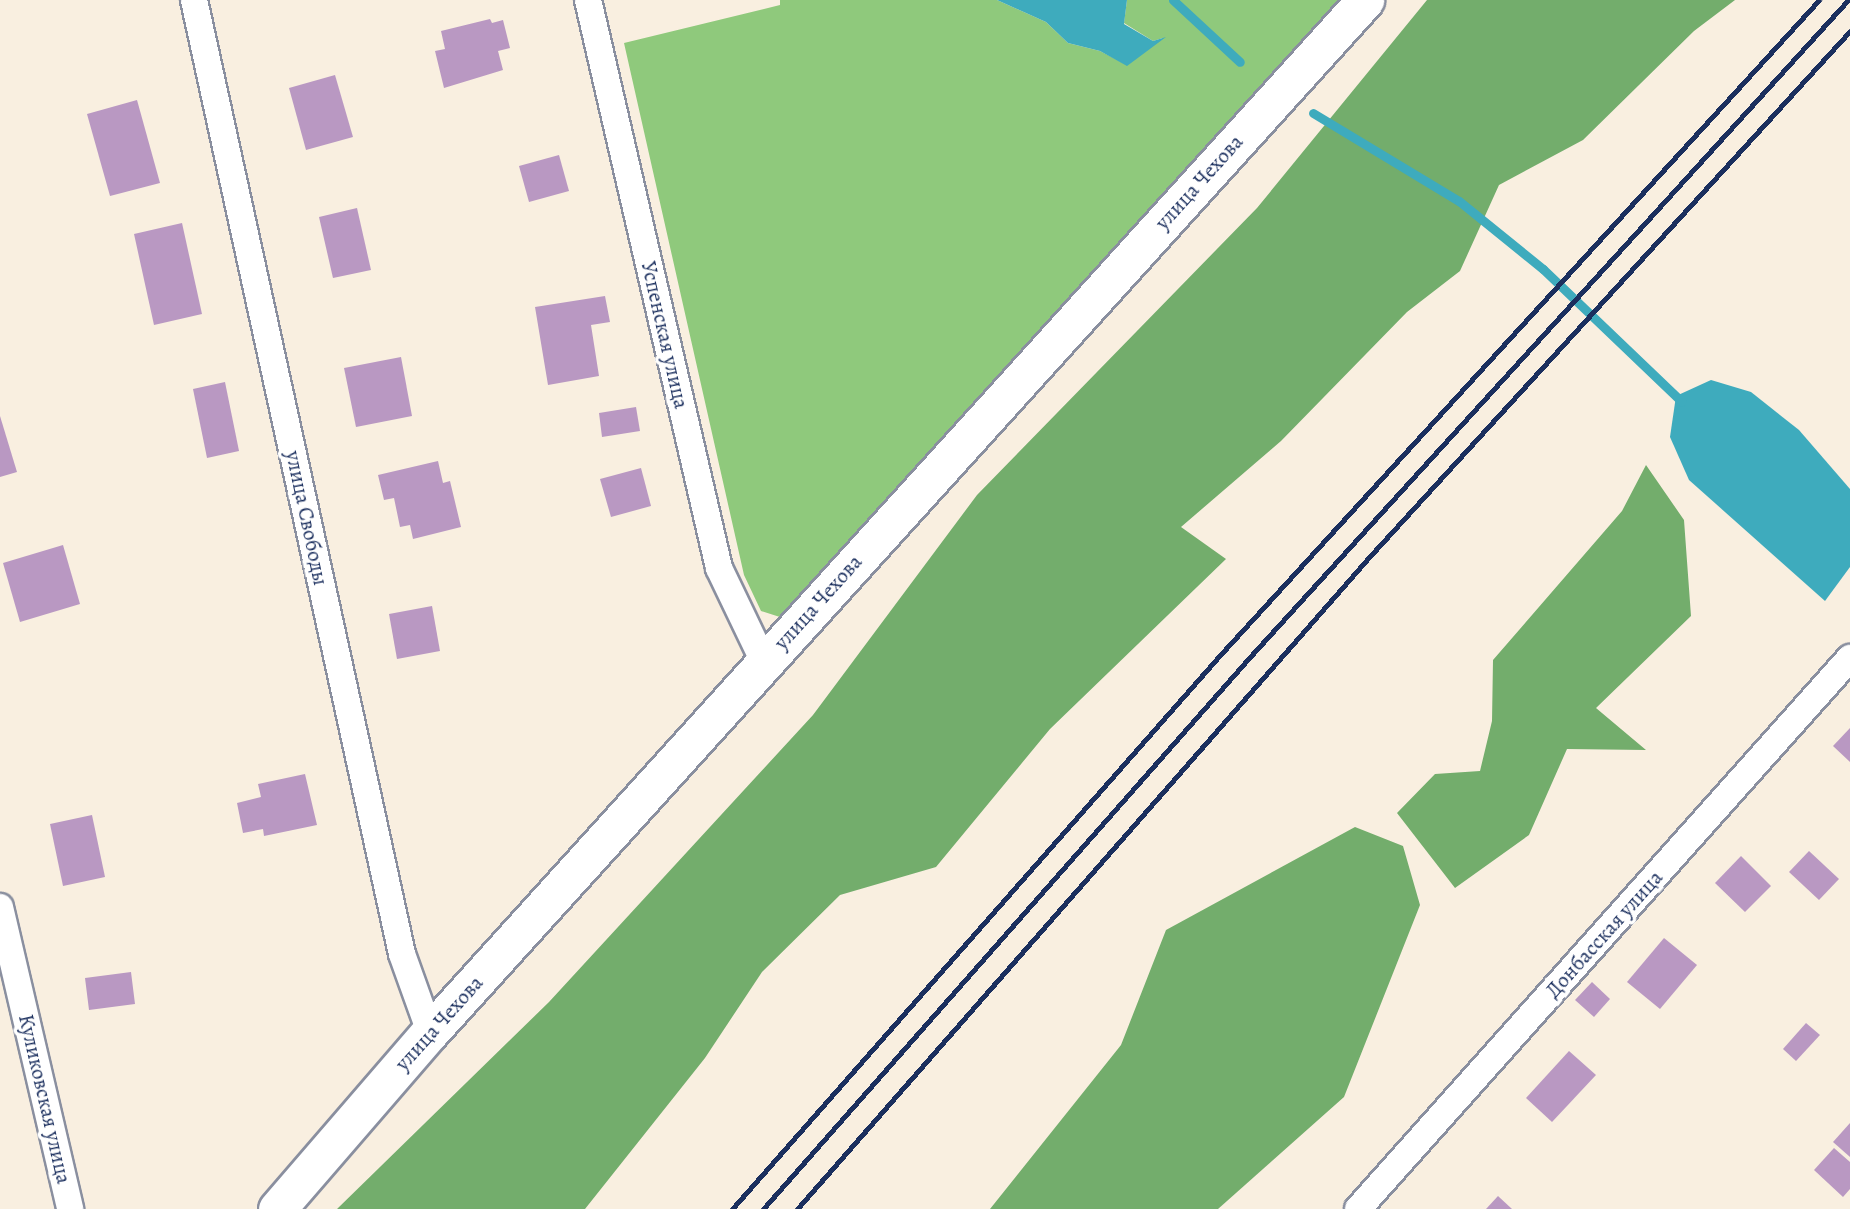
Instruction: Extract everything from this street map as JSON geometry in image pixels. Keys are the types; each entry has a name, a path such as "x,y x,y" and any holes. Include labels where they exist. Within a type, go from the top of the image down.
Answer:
{"street":[{"name":"улица Свободы","path":"194,0 402,954 430,1032"},
{"name":"Успенская улица","path":"588,0 719,568 764,662"},
{"name":"улица Чехова","path":"276,1209 430,1032 1365,0"},
{"name":"Донбасская улица","path":"1358,1209 1850,658"},
{"name":"Куликовская улица","path":"0,907 70,1209"}],"green space":[{"path":"780,0 997,0 1046,22 1068,43 1100,51 1127,65 1163,38 1153,41 1124,23 1127,0 1349,0 783,618 761,611 744,575 624,43 780,5"},
{"path":"1427,0 1735,0 1694,31 1583,140 1499,185 1460,271 1407,312 1281,441 1181,527 1226,559 1050,729 936,867 840,895 762,972 705,1058 585,1209 337,1209 549,1002 813,715 977,495 1257,208"},
{"path":"1646,465 1684,520 1691,616 1596,708 1646,750 1567,749 1529,835 1455,888 1397,813 1435,774 1480,771 1492,721 1493,660 1622,511"},
{"path":"1355,827 1403,846 1420,905 1344,1097 1218,1209 990,1209 1121,1045 1166,930"}],"water":[{"path":"997,0 1127,0 1124,24 1153,41 1166,37 1127,66 1100,51 1068,43 1046,22"},
{"path":"1711,380 1751,392 1799,430 1850,489 1850,567 1825,601 1689,480 1670,437 1676,396"}],"building":[{"path":"490,19 492,23 503,20 510,48 498,51 503,70 444,88 435,51 445,49 441,31"},
{"path":"335,75 353,137 306,150 289,88"},
{"path":"137,100 160,183 110,196 87,114"},
{"path":"559,155 569,191 529,202 519,166"},
{"path":"357,208 371,270 333,278 319,217"},
{"path":"182,223 202,314 154,325 134,234"},
{"path":"605,296 610,322 591,325 599,376 548,385 535,307"},
{"path":"401,357 412,416 356,427 344,368"},
{"path":"225,382 239,451 207,458 193,389"},
{"path":"636,407 640,431 602,437 599,413"},
{"path":"0,416 17,472 0,477"},
{"path":"438,461 443,483 450,481 461,527 413,539 410,525 400,527 394,498 384,500 378,475"},
{"path":"641,468 651,506 611,517 600,479"},
{"path":"63,545 80,604 20,622 3,563"},
{"path":"432,606 440,651 397,659 389,614"},
{"path":"1850,728 1850,762 1833,746"},
{"path":"305,774 317,825 264,836 263,829 243,833 237,803 261,797 258,784"},
{"path":"92,815 105,877 63,886 50,824"},
{"path":"1809,851 1839,879 1819,900 1789,872"},
{"path":"1741,856 1771,886 1745,912 1715,883"},
{"path":"1664,938 1697,965 1660,1009 1627,982"},
{"path":"131,972 135,1004 89,1010 85,978"},
{"path":"1592,982 1610,999 1594,1017 1575,1000"},
{"path":"1806,1023 1820,1035 1796,1061 1783,1049"},
{"path":"1569,1051 1596,1075 1552,1122 1526,1098"},
{"path":"1850,1123 1850,1157 1833,1142"},
{"path":"1834,1148 1850,1162 1850,1189 1843,1197 1814,1170"},
{"path":"1498,1196 1512,1209 1486,1209"}],"waterway":[{"path":"1173,0 1240,62"},
{"path":"1313,113 1459,201 1543,269 1682,402"}],"railway":[{"path":"732,1209 1221,654 1819,0"},
{"path":"763,1209 1248,659 1848,0"},
{"path":"797,1209 1371,555 1850,31"}]}
